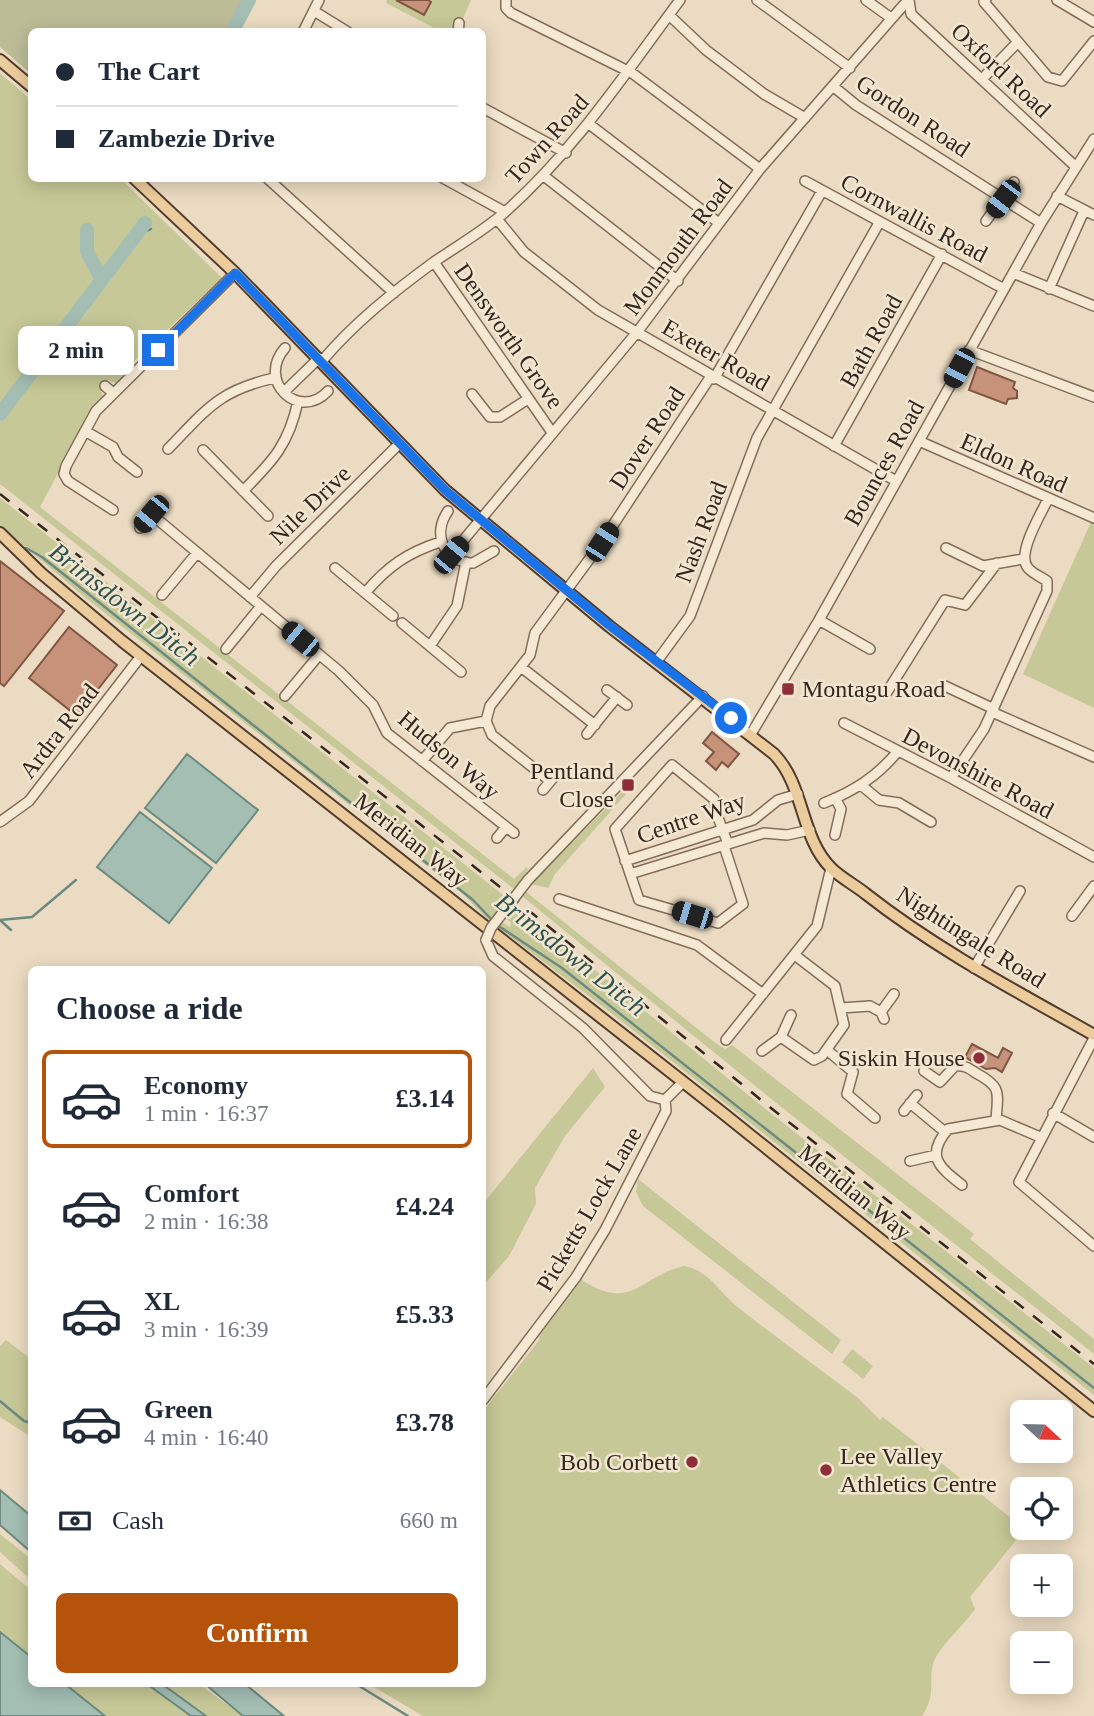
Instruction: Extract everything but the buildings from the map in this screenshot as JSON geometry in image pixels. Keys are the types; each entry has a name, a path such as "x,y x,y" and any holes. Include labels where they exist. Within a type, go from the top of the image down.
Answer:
{"main road":[{"path":"0,60 28,84"},
{"path":"138,182 235,273 445,490 656,661 751,734 782,762 798,794 810,830 831,867"},
{"name":"Meridian Way","path":"0,533 41,573 141,656 683,1082 1094,1411"},
{"name":"Nightingale Road","path":"831,867 894,916 974,968 1094,1036"}],"street":[{"path":"305,28 319,0"},
{"path":"506,0 506,8 511,13 628,71 760,169"},
{"name":"Town Road","path":"284,392 356,324 434,262 497,219 544,176 589,124 680,0"},
{"path":"757,0 850,68"},
{"path":"866,0 891,18"},
{"name":"Monmouth Road","path":"451,555 551,431 638,331 760,169 908,0"},
{"name":"Oxford Road","path":"908,0 911,14 1075,166"},
{"path":"986,0 984,2 1048,77 1062,81 1094,41"},
{"path":"1057,0 1094,22"},
{"path":"314,11 342,28"},
{"path":"669,15 706,50 764,94 805,118"},
{"path":"982,78 1018,42"},
{"name":"Gordon Road","path":"834,87 856,105 1041,223"},
{"path":"486,110 566,153"},
{"path":"589,124 719,223"},
{"name":"Bounces Road","path":"751,734 819,620 1041,223 1094,139"},
{"path":"544,176 678,281"},
{"name":"Cornwallis Road","path":"806,181 1004,289"},
{"path":"271,182 394,293"},
{"path":"450,182 505,212"},
{"path":"986,221 1014,182"},
{"name":"Dover Road","path":"486,721 490,706 530,655 533,635 567,590 712,378 822,191"},
{"path":"1057,196 1094,215"},
{"path":"1049,289 1084,211"},
{"name":"Exeter Road","path":"497,219 523,251 598,310 638,331 712,378 896,481"},
{"name":"Nash Road","path":"656,661 690,616 757,438 879,223"},
{"name":"Bath Road","path":"834,446 942,254"},
{"name":"Densworth Grove","path":"434,262 551,431"},
{"path":"113,510 92,494 84,493 65,474 85,431 96,411 113,393 235,273"},
{"path":"1013,274 1094,306"},
{"path":"285,348 276,362 274,378 284,392 298,401 318,400 328,391"},
{"path":"969,349 1094,397"},
{"path":"168,449 222,396 239,387 274,378"},
{"path":"105,386 113,393"},
{"path":"472,394 490,417 500,417 528,399"},
{"path":"243,491 281,451 290,434 298,401"},
{"path":"85,431 113,447 118,457 137,472"},
{"name":"Eldon Road","path":"919,442 1094,519"},
{"name":"Nile Drive","path":"250,597 276,566 400,443"},
{"path":"203,450 268,516"},
{"path":"951,778 993,710 1047,591 1047,581 1027,568 1023,559 1025,547 1048,499"},
{"path":"140,528 158,506"},
{"path":"448,511 441,523 440,542 451,555 466,562 483,559 494,551"},
{"name":"Hudson Way","path":"151,514 319,655 373,705 384,729 510,830 497,838"},
{"path":"365,593 394,562 411,552 440,542"},
{"path":"946,548 983,566 1023,559"},
{"path":"162,595 197,553"},
{"path":"430,646 457,606 466,562"},
{"path":"887,692 945,600 965,604 981,579 997,563"},
{"path":"335,568 393,616"},
{"path":"226,649 261,606"},
{"path":"819,620 870,649"},
{"path":"402,623 461,672"},
{"path":"285,696 319,655"},
{"name":"Ardra Road","path":"0,822 29,801 141,656"},
{"path":"521,667 595,725"},
{"path":"945,686 1094,757"},
{"path":"607,690 627,705"},
{"name":"Picketts Lock Lane","path":"665,1100 650,1096 583,1028 493,956 486,940 491,928 541,863 703,696"},
{"path":"587,734 617,697"},
{"path":"422,761 450,728 486,721 492,735 550,782"},
{"name":"Devonshire Road","path":"844,723 1094,857"},
{"path":"824,803 861,785 883,769 898,751"},
{"path":"625,861 615,829 672,765 712,795 743,904 720,923 639,900 630,874"},
{"path":"543,790 558,772"},
{"path":"861,785 879,800 899,803 931,822"},
{"name":"Centre Way","path":"798,794 778,800 752,820 625,861 630,874 764,833 787,835 810,830"},
{"path":"835,798 841,809 835,835"},
{"path":"726,1040 796,956 820,919 831,867"},
{"path":"1072,916 1094,886"},
{"path":"974,968 1020,891"},
{"path":"559,899 697,945 763,994"},
{"path":"780,1037 814,1059 827,1050 844,1025 841,1008 830,981 796,956"},
{"path":"841,1008 870,1006 883,1016 894,995"},
{"path":"762,1051 780,1037 791,1015"},
{"path":"1094,1036 1019,1176 1020,1184 1094,1246"},
{"path":"827,1050 851,1068 853,1075 846,1092 875,1118"},
{"path":"924,1071 940,1082 955,1066 964,1066 991,1081 998,1093 996,1120"},
{"name":"Picketts Lock Lane","path":"665,1100 683,1082"},
{"name":"Picketts Lock Lane","path":"486,1396 553,1311 589,1256 666,1111 665,1100"},
{"path":"865,1109 872,1100"},
{"path":"911,1103 945,1132"},
{"path":"1053,1113 1094,1137"},
{"path":"962,1185 940,1168 936,1155 936,1146 951,1127 996,1120 1040,1137"},
{"path":"910,1161 936,1155"}],"green space":[{"path":"0,0 247,0 232,28 28,28 28,71 0,47"},
{"path":"387,0 471,0 459,28 434,28 386,3"},
{"path":"0,73 28,97 28,182 124,182 222,278 126,369 128,371 116,383 107,380 100,387 103,396 95,404 40,507 514,879 527,867 528,870 514,889 0,484"},
{"path":"0,498 507,898 493,917 510,927 511,923 506,918 515,905 763,1107 1094,1368 1094,1395 606,1009 488,920 464,895 14,540 0,527"},
{"path":"1091,522 1094,524 1094,708 1023,674"},
{"path":"623,791 626,794 555,874 548,888 531,884"},
{"path":"525,891 714,1042 725,1049 732,1045 974,1234 970,1239 1094,1339 1094,1354 770,1098 522,896"},
{"path":"593,1068 605,1087 565,1136 535,1188 536,1204 509,1256 486,1283 486,1200"},
{"path":"638,1179 841,1340 832,1354 643,1206 636,1192"},
{"path":"684,1266 700,1272 735,1305 858,1398 880,1420 883,1417 1010,1517 1010,1540 1016,1540 970,1597 975,1609 936,1657 930,1699 922,1716 423,1716 374,1687 486,1687 486,1407 540,1339 538,1337 580,1279 612,1293 624,1293 668,1271"},
{"path":"6,1340 28,1357 28,1435 0,1417 0,1346"},
{"path":"852,1349 873,1366 863,1379 842,1362"},
{"path":"0,1534 28,1557 28,1577 0,1552"},
{"path":"0,1564 28,1587 28,1655 0,1632"},
{"path":"69,1687 151,1687 191,1716 105,1716"},
{"path":"166,1687 203,1687 243,1716 206,1716"}],"shaded area":[{"path":"187,754 258,810 216,863 145,808"},
{"path":"140,812 212,868 169,923 97,867"},
{"path":"0,1490 28,1513 28,1549 0,1525"},
{"path":"0,1632 28,1655 28,1687 69,1687 105,1716 0,1716"},
{"path":"151,1687 166,1687 206,1716 191,1716"},
{"path":"209,1687 249,1687 284,1716 243,1716"}],"waterway":[{"path":"234,28 249,0"},
{"path":"0,414 145,223"},
{"path":"140,233 151,229"},
{"path":"87,230 87,252 102,280"},
{"name":"Brimsdown Ditch","path":"26,548 42,557 473,900 492,920"},
{"path":"0,920 32,917 76,880"},
{"path":"1,921 11,930"},
{"name":"Brimsdown Ditch","path":"497,925 562,968 1094,1388"},
{"path":"0,1401 28,1422"},
{"path":"361,1687 408,1716"}],"railway":[{"path":"0,494 500,887 766,1104 1094,1364"}],"place":[{"name":"Montagu Road","path":"788,689"},
{"name":"Pentland Close","path":"628,785"},
{"name":"Siskin House","path":"979,1058"},
{"name":"Bob Corbett","path":"692,1462"},
{"name":"Lee Valley Athletics Centre","path":"826,1470"}],"route":[{"path":"158,350 235,273 445,490 610,626 731,718"}]}
